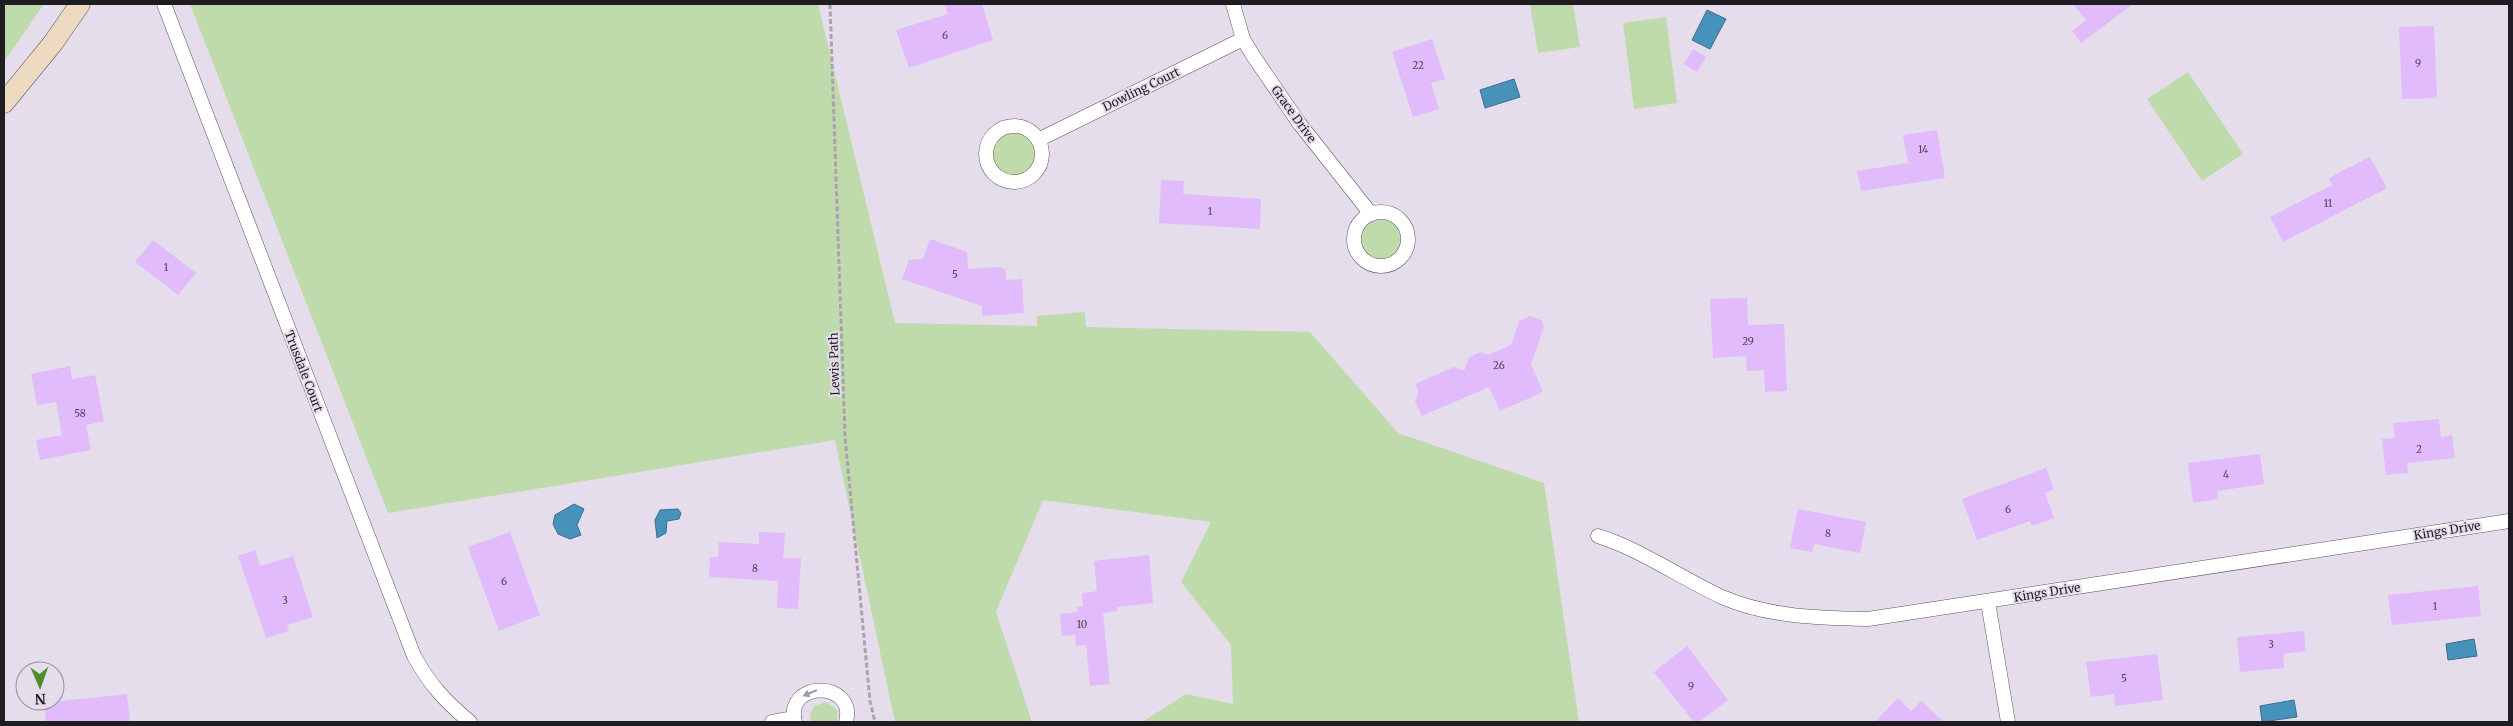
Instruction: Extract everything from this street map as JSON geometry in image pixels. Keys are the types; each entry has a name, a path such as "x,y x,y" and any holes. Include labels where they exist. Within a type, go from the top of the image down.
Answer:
{"street":[{"path":"4,103 53,43 80,4"},
{"name":"Trusdale Court","path":"164,4 414,656 427,680 443,700 470,722"},
{"name":"Grace Drive","path":"1233,4 1243,39 1299,123 1371,214"},
{"name":"Dowling Court","path":"1038,140 1243,39"},
{"path":"1004,128 1023,128 1038,140 1042,156 1040,164 1029,178 1013,182 1004,180 989,169 986,150 989,140 1004,128"},
{"name":"Kings Drive","path":"1598,536 1633,549 1724,598 1753,607 1806,618 1868,619 2509,521"},
{"path":"1988,602 2008,722"},
{"path":"772,722 794,720 798,702 804,695 820,690 836,695 842,701 846,709 846,722"}],"path":[{"name":"Lewis Path","path":"830,4 845,436 870,701 875,722"}],"green space":[{"path":"4,4 44,4 4,62"},
{"path":"190,4 818,4 895,323 1037,326 1037,316 1085,312 1086,327 1310,332 1398,433 1544,483 1579,722 1142,722 1186,694 1233,704 1231,645 1181,582 1211,522 1043,500 996,612 1032,722 895,722 835,440 388,513"},
{"path":"1530,4 1573,4 1580,47 1538,53"},
{"path":"1666,17 1677,103 1634,109 1623,23"},
{"path":"2188,72 2243,154 2202,181 2147,99"},
{"path":"1014,130 1027,134 1033,140 1037,153 1033,166 1027,172 1014,176 1001,172 995,166 991,153 995,140 1001,134"},
{"path":"1385,220 1392,223 1398,229 1401,240 1400,248 1392,257 1385,260 1377,260 1370,257 1362,248 1361,236 1364,229 1373,221"},
{"path":"826,702 837,710 837,722 811,722 810,714 814,706"}],"water":[{"path":"1707,10 1726,19 1710,49 1692,40"},
{"path":"1514,79 1520,97 1485,108 1480,90"},
{"path":"574,504 584,509 577,525 581,535 570,539 558,534 553,524 555,515"},
{"path":"678,509 681,513 679,519 667,521 666,533 657,538 655,520 660,510"},
{"path":"2474,639 2477,656 2448,660 2446,644"},
{"path":"2294,700 2297,717 2262,722 2260,706"}],"building":[{"path":"944,4 982,4 993,40 909,68 896,30 948,14"},
{"path":"2073,4 2133,4 2081,43 2072,31 2086,20"},
{"path":"2434,26 2437,98 2402,99 2399,27"},
{"path":"1432,39 1445,79 1431,83 1439,109 1413,117 1392,52"},
{"path":"1693,49 1706,57 1697,72 1684,64"},
{"path":"1937,130 1945,178 1861,191 1857,171 1908,163 1903,135"},
{"path":"2370,157 2387,188 2283,242 2270,217 2332,185 2329,178"},
{"path":"1161,180 1184,181 1183,194 1261,199 1260,229 1159,223"},
{"path":"930,239 967,252 968,269 998,267 1005,269 1006,280 1022,279 1024,313 982,316 982,306 902,279 909,260 923,259"},
{"path":"153,240 196,273 178,295 135,262"},
{"path":"1747,298 1748,325 1784,324 1787,391 1765,392 1764,370 1747,371 1746,356 1713,358 1710,299"},
{"path":"1530,316 1541,320 1544,327 1531,364 1543,392 1500,411 1489,387 1422,416 1415,401 1419,392 1415,384 1454,367 1464,371 1469,357 1480,352 1488,355 1511,345 1519,321"},
{"path":"70,366 72,379 95,375 104,421 86,425 91,450 40,460 36,440 62,435 56,402 37,405 31,374"},
{"path":"2439,419 2441,437 2452,435 2455,458 2407,463 2408,473 2386,475 2382,439 2395,438 2393,423"},
{"path":"2260,454 2264,484 2217,491 2218,499 2193,503 2188,463"},
{"path":"2046,468 2054,489 2045,493 2054,518 2032,526 2030,521 1977,540 1962,499"},
{"path":"1798,509 1866,522 1860,553 1814,544 1812,552 1790,548"},
{"path":"510,532 540,615 499,631 468,547"},
{"path":"759,532 785,533 783,558 801,558 798,609 777,608 778,581 709,577 710,557 718,557 719,542 759,544"},
{"path":"255,550 260,566 293,556 313,617 287,625 289,631 266,638 238,556"},
{"path":"1149,555 1153,603 1117,607 1117,611 1103,613 1110,684 1090,686 1086,645 1076,646 1075,635 1062,636 1060,614 1078,612 1077,607 1083,607 1082,593 1097,591 1094,561"},
{"path":"2478,586 2481,616 2392,625 2388,595"},
{"path":"2304,631 2306,651 2283,654 2284,668 2240,672 2237,637"},
{"path":"1687,646 1728,700 1699,722 1694,722 1654,672"},
{"path":"2157,654 2163,700 2115,706 2114,694 2091,697 2086,662"},
{"path":"127,694 130,722 46,722 45,711 65,711 65,701"},
{"path":"1898,698 1911,711 1921,701 1944,722 1875,722"}]}
